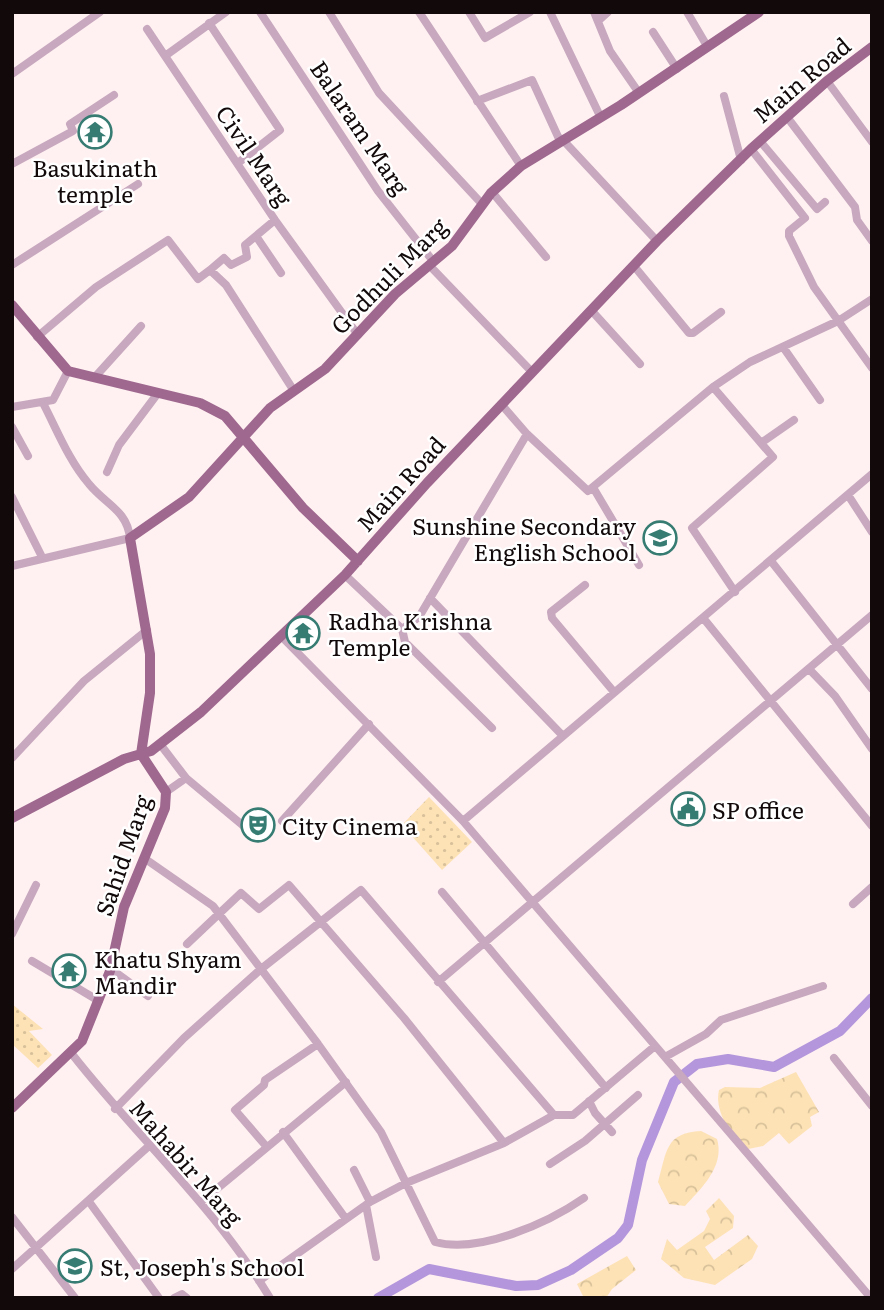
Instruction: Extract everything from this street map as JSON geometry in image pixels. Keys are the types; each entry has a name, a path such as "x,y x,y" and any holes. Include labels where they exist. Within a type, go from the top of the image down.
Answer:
{"main road":[{"name":"Godhuli Marg","path":"130,538 200,487 242,435 270,408 326,369 396,293 452,246 492,191 522,166 677,69 759,12"},
{"name":"Main Road","path":"635,267 741,160 872,47"},
{"name":"Main Road","path":"828,83 872,53"},
{"name":"Main Road","path":"502,405 757,146"},
{"path":"12,305 68,371 200,403 225,416 303,508 358,561"},
{"name":"Main Road","path":"12,818 124,758 141,754 160,744 201,712 345,575 532,372 592,312"},
{"path":"130,538 147,630 150,693 141,754"},
{"name":"Sahid Marg","path":"12,1108 53,1066 72,1054 82,1041 111,969 124,907 165,808 166,792 141,754"}],"street":[{"path":"12,74 100,12"},
{"path":"165,56 226,12"},
{"name":"Balaram Marg","path":"260,12 378,191 431,263 532,372"},
{"path":"329,12 386,102 482,204"},
{"path":"419,12 522,166"},
{"path":"469,12 485,38 530,12"},
{"path":"550,12 600,116"},
{"path":"594,12 610,51 639,93"},
{"path":"598,21 608,12"},
{"path":"687,12 707,46"},
{"path":"209,23 280,130 238,163"},
{"name":"Civil Marg","path":"148,29 275,220 358,335"},
{"path":"653,32 677,69"},
{"path":"477,101 532,80 561,140 657,242"},
{"path":"828,83 872,142"},
{"path":"12,164 73,131 70,124 114,95"},
{"path":"724,96 741,160"},
{"path":"788,118 855,207 857,219 872,241"},
{"path":"757,146 817,209 825,202"},
{"path":"757,146 805,218 789,231 789,236 814,287 872,368"},
{"path":"12,265 25,254 51,242 138,184"},
{"path":"492,191 545,257"},
{"path":"37,337 96,287 164,241 173,244 198,279 224,258 231,265 236,265 247,257 245,245 275,220"},
{"path":"256,236 281,273"},
{"path":"635,267 689,333 693,333 721,312"},
{"path":"210,270 226,285 294,391"},
{"path":"502,405 527,434 589,491 713,387 750,362 838,321 872,299"},
{"path":"592,312 640,364"},
{"path":"95,377 141,326"},
{"path":"783,346 820,400"},
{"path":"12,407 43,403 57,396 68,371"},
{"path":"713,387 773,457 692,528 735,592"},
{"path":"107,472 119,445 158,393"},
{"path":"12,566 130,538 125,519 116,507 89,485 73,461 43,403"},
{"path":"761,443 794,420"},
{"path":"12,427 28,456"},
{"path":"402,629 419,617 440,576 527,434"},
{"path":"463,821 872,474"},
{"path":"594,489 639,565"},
{"path":"848,495 872,532"},
{"path":"12,497 42,557"},
{"path":"771,561 872,689"},
{"path":"345,575 402,629 405,642 492,728"},
{"path":"585,585 551,612 552,618 614,692"},
{"path":"430,598 563,736"},
{"path":"438,982 872,615"},
{"path":"704,619 872,827"},
{"path":"12,758 84,681 147,630"},
{"path":"281,636 463,821 871,1298"},
{"path":"809,669 835,696 872,749"},
{"path":"282,821 369,724"},
{"path":"160,744 186,778 258,838"},
{"path":"166,792 186,778"},
{"path":"144,858 207,901 220,914 381,1132 435,1242 442,1244 496,1239 555,1217 583,1198"},
{"path":"12,934 36,884"},
{"path":"187,944 241,893 258,909 266,906 289,885 404,1018 504,1143"},
{"path":"853,904 872,887"},
{"path":"115,1109 184,1038 261,969 360,890 554,1115"},
{"path":"442,892 606,1088"},
{"path":"32,961 99,1001"},
{"path":"111,969 148,996"},
{"path":"667,1060 706,1034 721,1020 823,986"},
{"path":"266,1146 235,1110 264,1085 265,1080 318,1044"},
{"path":"259,1281 368,1204 406,1183 504,1143 554,1115 568,1117 655,1046"},
{"name":"Mahabir Marg","path":"72,1054 115,1109 201,1202 270,1298"},
{"path":"834,1058 872,1106"},
{"path":"201,1202 346,1082"},
{"path":"550,1164 605,1124 638,1095"},
{"path":"589,1101 612,1132"},
{"path":"283,1132 346,1219"},
{"path":"12,1269 90,1203 150,1146"},
{"path":"354,1170 368,1204 376,1257"},
{"path":"90,1203 159,1298"},
{"path":"12,1217 75,1298"},
{"path":"174,1298 182,1294 187,1298"}],"green space":[{"path":"429,797 472,842 442,870 402,825"},
{"path":"12,1004 43,1029 29,1031 52,1055 38,1068 12,1044"},
{"path":"796,1072 819,1112 810,1117 812,1126 789,1144 779,1133 763,1146 743,1150 721,1114 719,1090 725,1087 760,1088"},
{"path":"701,1131 717,1139 719,1149 715,1167 705,1184 685,1206 669,1204 658,1182 669,1146 680,1135"},
{"path":"719,1198 734,1216 733,1228 705,1247 714,1260 748,1235 758,1246 752,1259 715,1285 684,1278 661,1259 667,1239 677,1250 704,1231 710,1219 706,1211"},
{"path":"627,1256 636,1270 612,1289 606,1298 584,1298 577,1284"}],"waterway":[{"path":"378,1298 429,1269 516,1286 538,1285 571,1270 618,1238 628,1225 642,1160 674,1082 697,1064 728,1059 774,1067 840,1031 872,998"}],"place":[{"name":"Basukinath temple","path":"95,132"},
{"name":"Sunshine Secondary English School","path":"660,538"},
{"name":"Radha Krishna Temple","path":"303,633"},
{"name":"SP office","path":"688,809"},
{"name":"City Cinema","path":"258,825"},
{"name":"Khatu Shyam Mandir","path":"69,971"},
{"name":"St, Joseph's School","path":"75,1266"}]}
